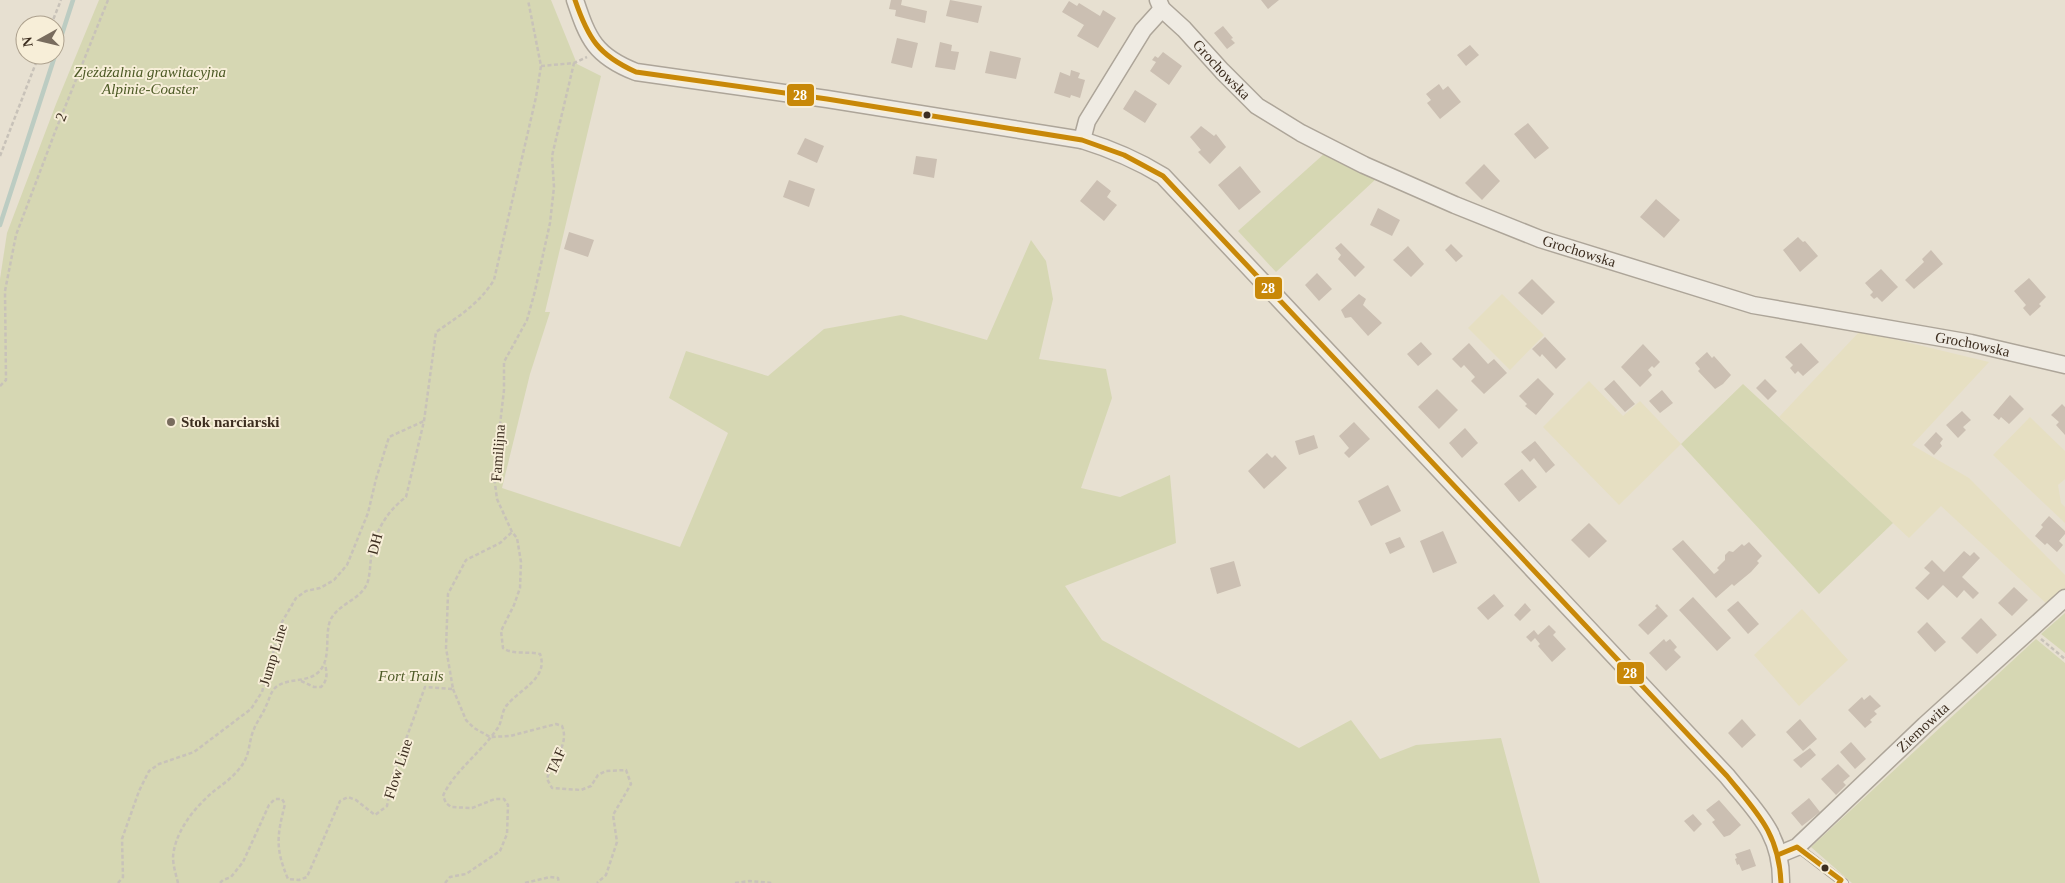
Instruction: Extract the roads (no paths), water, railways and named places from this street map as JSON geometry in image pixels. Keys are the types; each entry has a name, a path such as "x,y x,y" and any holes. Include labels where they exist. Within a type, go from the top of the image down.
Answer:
{"street":[{"path":"575,0 586,32 600,51 621,66 636,72 827,99 1082,140 1110,148 1140,162 1163,176 1714,763 1768,826 1780,854 1782,883"},
{"path":"1082,140 1087,121 1160,5"},
{"name":"Grochowska","path":"1160,5 1256,106 1301,133 1442,200 1540,239 1754,305 1971,343 2065,366"},
{"name":"Ziemowita","path":"1780,854 1798,847 1925,725 2065,598"}],"lane":[{"path":"1798,847 1841,882"}],"waterway":[{"path":"0,225 73,0"}],"place":[{"name":"Stok narciarski","path":"171,422"}],"park label":[{"name":"Zjeżdżalnia grawitacyjna Alpinie-Coaster","path":"150,80"},
{"name":"Fort Trails","path":"411,676"}]}
